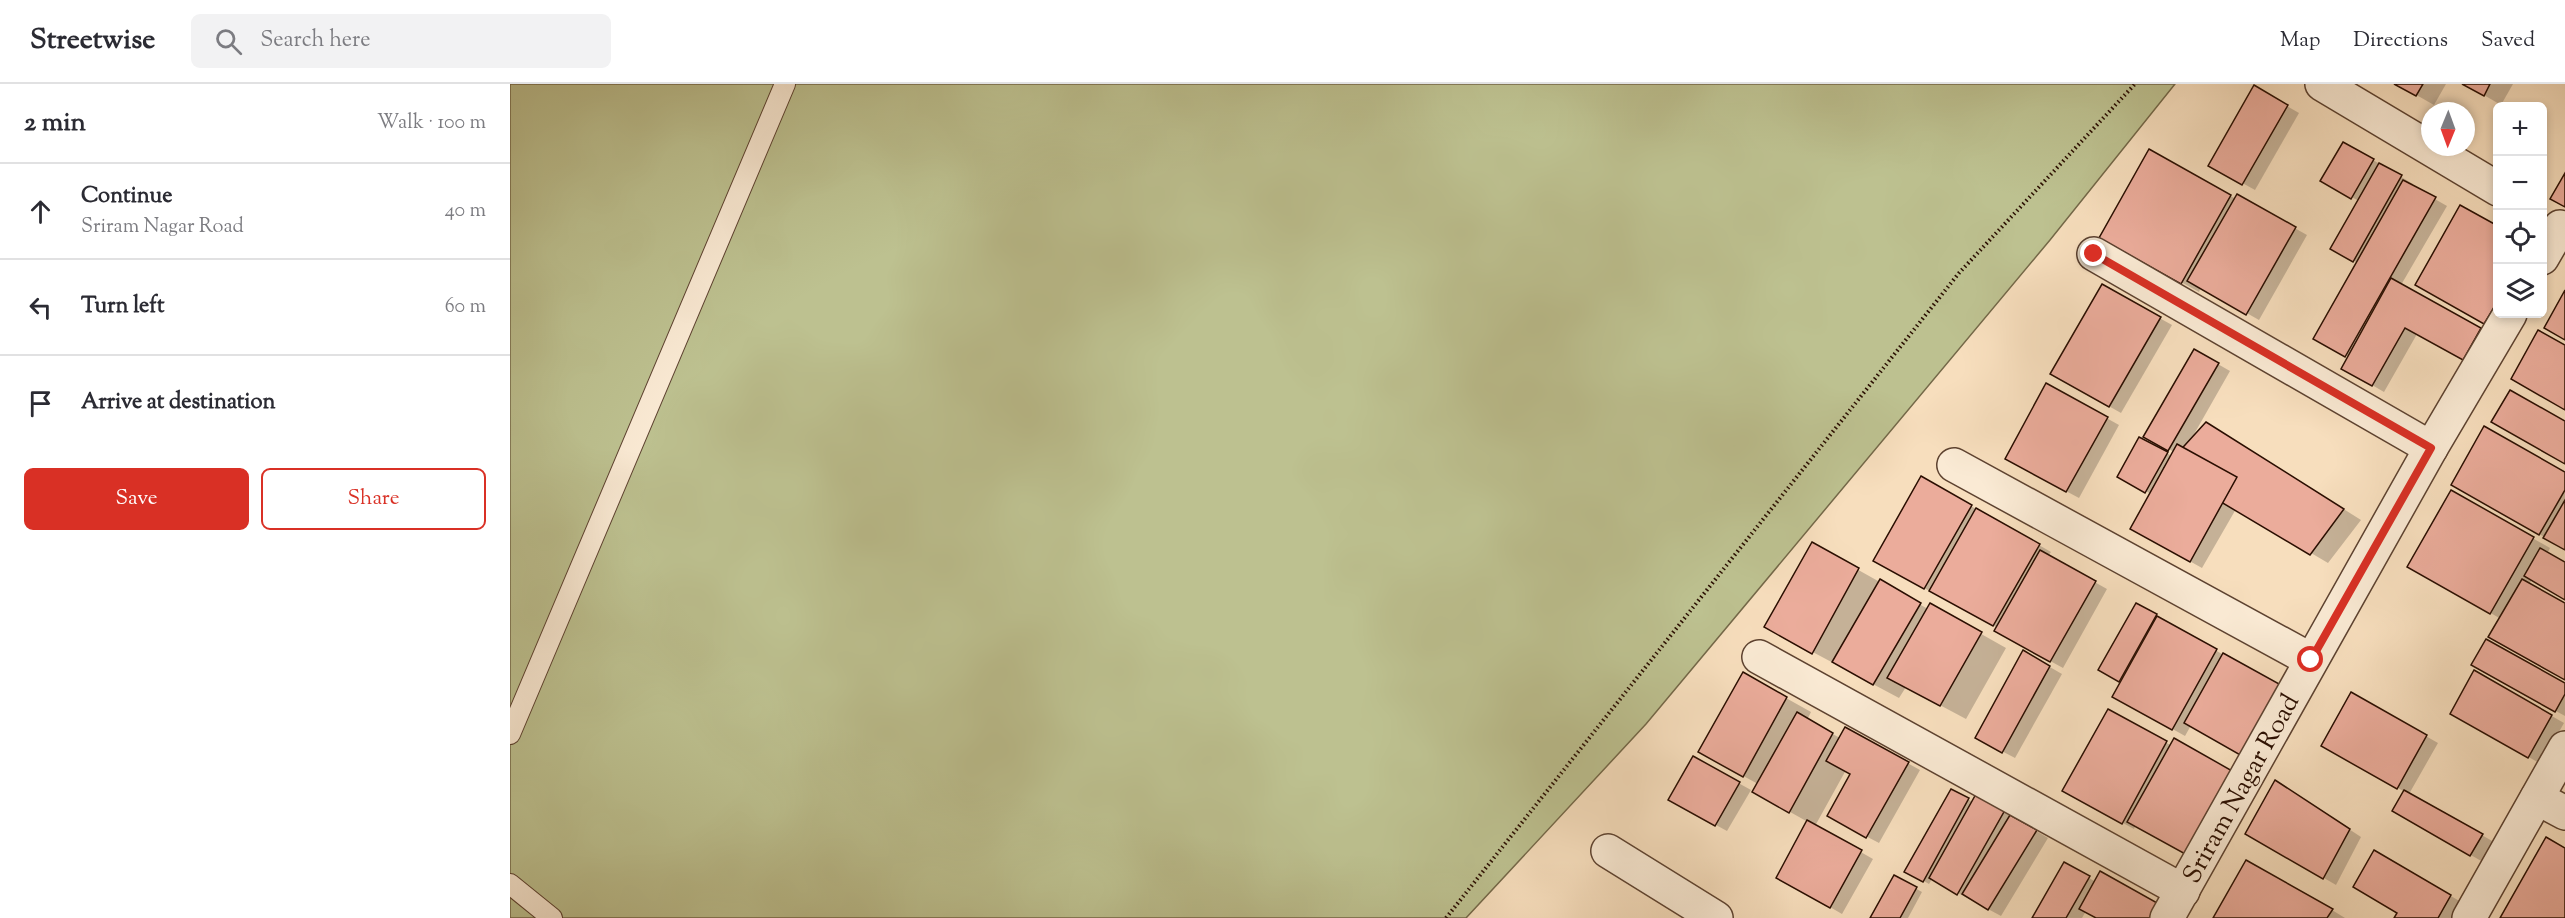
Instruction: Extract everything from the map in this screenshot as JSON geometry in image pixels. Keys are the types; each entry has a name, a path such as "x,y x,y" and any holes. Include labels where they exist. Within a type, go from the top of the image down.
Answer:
{"street":[{"path":"2322,84 2493,186"},
{"path":"2547,246 2556,224"},
{"path":"2094,254 2431,448"},
{"name":"Sriram Nagar Road","path":"2175,904 2431,448 2508,318"},
{"path":"1954,465 2311,660"},
{"path":"1758,657 2175,904"},
{"path":"2469,918 2551,805 2565,748"},
{"path":"1608,851 1716,918"}],"lane":[{"path":"510,734 785,84"},
{"path":"510,884 552,918"}],"path":[{"path":"1446,918 1959,273 2135,84"}],"green space":[{"path":"510,84 2175,84 2050,240 1646,724 1466,918 510,918"}],"building":[{"path":"2394,84 2423,84 2416,96"},
{"path":"2462,84 2490,84 2484,96"},
{"path":"2254,85 2288,105 2242,185 2208,166"},
{"path":"2343,142 2374,159 2351,199 2320,181"},
{"path":"2149,149 2231,195 2181,284 2099,238"},
{"path":"2379,163 2402,175 2353,262 2330,249"},
{"path":"2565,173 2565,207 2550,199"},
{"path":"2403,180 2436,197 2345,357 2313,339"},
{"path":"2237,194 2296,227 2246,315 2187,281"},
{"path":"2460,205 2493,223 2493,309 2484,324 2415,285"},
{"path":"2391,278 2481,328 2463,360 2405,328 2372,386 2341,369"},
{"path":"2102,284 2161,317 2109,407 2050,374"},
{"path":"2565,290 2565,340 2544,328"},
{"path":"2538,330 2565,345 2565,410 2511,379"},
{"path":"2194,349 2219,363 2168,451 2143,437"},
{"path":"2046,383 2108,417 2066,492 2005,459"},
{"path":"2510,390 2565,421 2565,464 2491,422"},
{"path":"2206,422 2344,509 2310,555 2164,468"},
{"path":"2484,426 2565,472 2565,490 2539,535 2451,485"},
{"path":"2139,437 2168,452 2145,493 2117,477"},
{"path":"2177,444 2237,477 2190,562 2130,529"},
{"path":"1921,476 1972,505 1924,589 1873,561"},
{"path":"2451,490 2534,537 2490,614 2407,567"},
{"path":"2565,500 2565,550 2543,538"},
{"path":"1976,508 2040,544 1993,626 1929,591"},
{"path":"1812,542 1859,568 1812,654 1764,627"},
{"path":"2540,548 2565,562 2565,600 2524,576"},
{"path":"2040,550 2096,581 2050,662 1994,631"},
{"path":"1880,579 1921,603 1873,685 1832,662"},
{"path":"2522,579 2565,603 2565,680 2488,637"},
{"path":"1930,603 1982,632 1940,706 1887,678"},
{"path":"2136,603 2157,614 2119,682 2098,670"},
{"path":"2157,616 2217,649 2172,730 2112,697"},
{"path":"2486,639 2565,683 2565,694 2555,712 2471,665"},
{"path":"2023,650 2050,666 2002,753 1975,738"},
{"path":"2223,653 2281,685 2242,756 2184,723"},
{"path":"2474,670 2552,715 2528,758 2450,714"},
{"path":"1743,672 1787,697 1743,777 1698,752"},
{"path":"2351,692 2427,735 2397,789 2321,746"},
{"path":"2108,709 2167,741 2122,824 2062,791"},
{"path":"1797,712 1833,733 1789,813 1752,792"},
{"path":"1845,727 1909,762 1866,838 1827,816 1850,774 1826,761"},
{"path":"2174,738 2234,772 2187,855 2127,822"},
{"path":"1693,756 1740,782 1715,826 1668,800"},
{"path":"2275,780 2350,829 2323,879 2245,834"},
{"path":"1951,789 1969,798 1923,882 1904,872"},
{"path":"2404,790 2483,834 2470,856 2392,811"},
{"path":"1976,794 2005,810 1957,895 1929,878"},
{"path":"2010,815 2037,830 1988,910 1962,894"},
{"path":"1807,820 1862,850 1830,908 1776,878"},
{"path":"2546,837 2565,848 2565,918 2500,918"},
{"path":"2374,850 2451,895 2438,918 2394,918 2397,913 2353,887"},
{"path":"2246,860 2333,909 2327,918 2213,918"},
{"path":"2064,862 2090,876 2066,918 2032,918"},
{"path":"2100,871 2159,904 2151,918 2096,918 2079,909"},
{"path":"1894,875 1917,887 1900,918 1870,918"}],"route":[{"path":"2094,254 2431,448 2311,660"}]}
